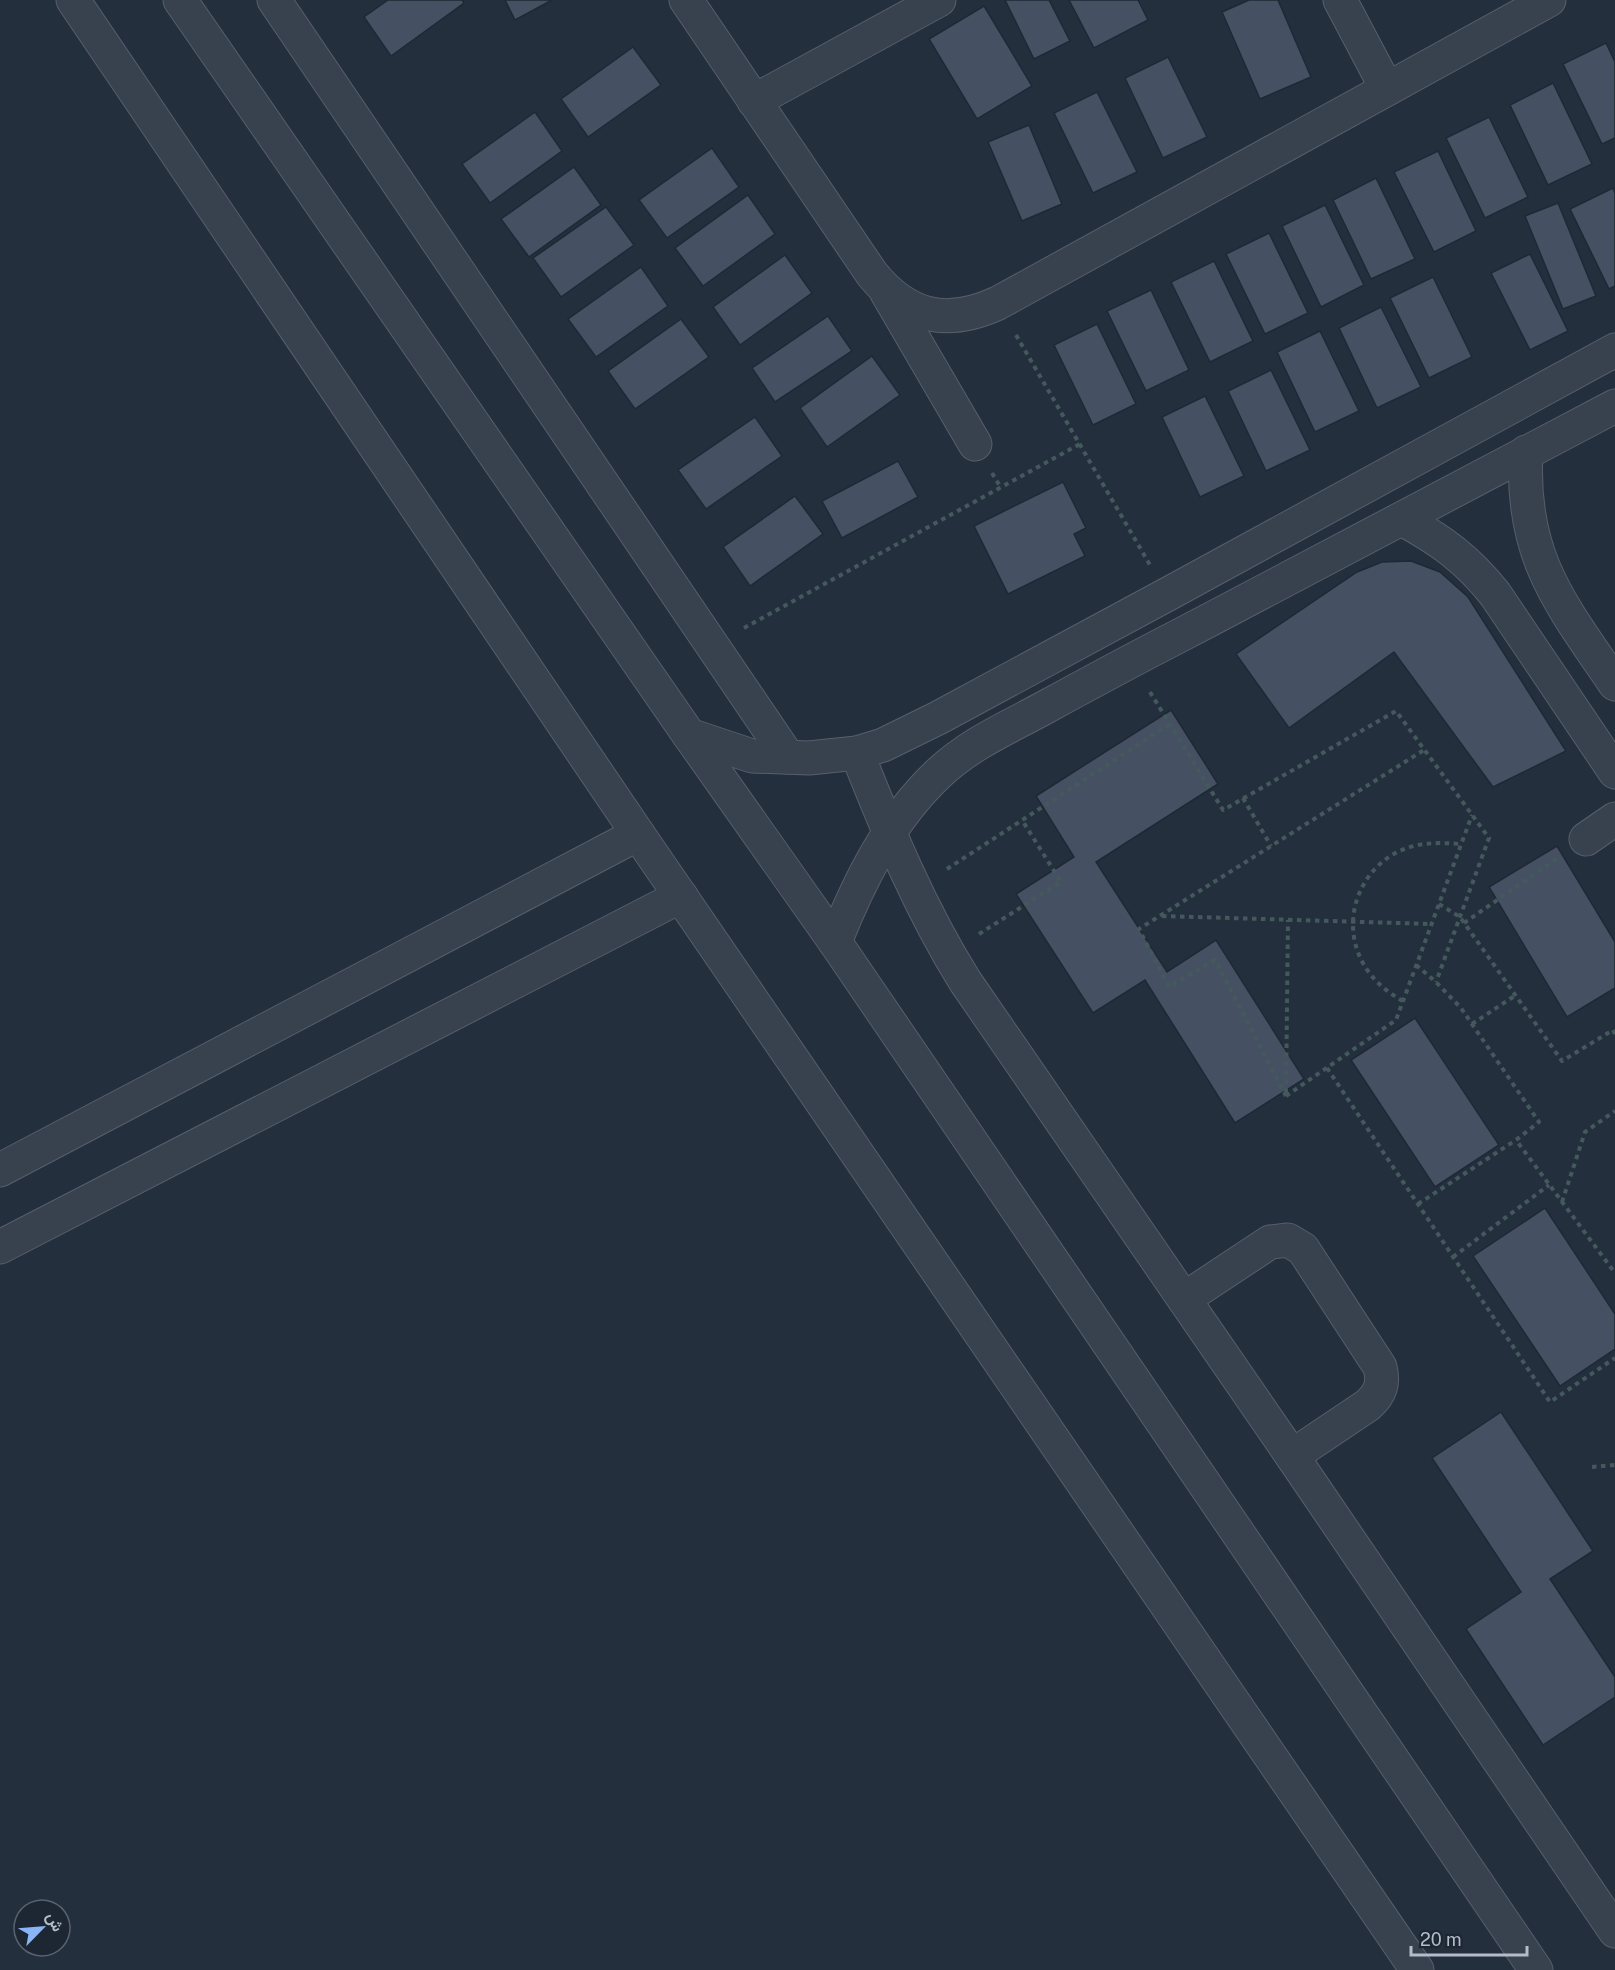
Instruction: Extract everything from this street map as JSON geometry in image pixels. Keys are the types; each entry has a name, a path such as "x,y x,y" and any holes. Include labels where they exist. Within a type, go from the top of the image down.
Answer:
{"street":[{"path":"73,0 638,834 1417,1970"},
{"path":"180,0 835,942 1536,1970"},
{"path":"274,0 788,757"},
{"path":"686,0 872,274 886,291 975,444"},
{"path":"754,101 939,0"},
{"path":"1340,0 1387,89"},
{"path":"886,291 905,304 926,313 944,316 981,311 1549,0"},
{"path":"689,735 753,756 809,758 857,753 883,745 938,718 1615,350"},
{"path":"835,942 868,868 889,834 937,775 966,750 1131,660 1615,406"},
{"path":"1526,452 1525,486 1530,530 1548,579 1560,602 1615,684"},
{"path":"1402,519 1437,539 1477,571 1615,772"},
{"path":"1516,626 1560,602"},
{"path":"857,753 889,834 948,954 1615,1932"},
{"path":"1586,839 1615,819"},
{"path":"0,1170 638,834"},
{"path":"0,1247 681,896"},
{"path":"1184,1299 1270,1242 1288,1240 1302,1249 1380,1367 1383,1379 1376,1398 1368,1405 1292,1456"}],"path":[{"path":"998,303 1167,594"},
{"path":"712,645 1080,444"},
{"path":"1131,660 1223,810 1396,711 1489,838 1436,982"},
{"path":"915,890 1170,724"},
{"path":"1286,1096 1215,960 1169,987 1139,929 1424,750"},
{"path":"1243,798 1271,846"},
{"path":"1286,1096 1396,1020 1472,815"},
{"path":"948,954 1060,882 1022,820"},
{"path":"1464,922 1586,839"},
{"path":"1403,1001 1389,993 1367,970 1359,955 1354,922 1356,901 1364,882 1385,860 1398,852 1414,846 1437,842 1460,844"},
{"path":"1439,903 1464,922 1562,1061 1613,1030 1615,1034"},
{"path":"1160,916 1431,924"},
{"path":"1286,1096 1288,920"},
{"path":"1416,964 1461,1008 1539,1122 1516,1140 1418,1204"},
{"path":"1472,1024 1516,995"},
{"path":"1327,1068 1550,1402 1615,1359"},
{"path":"1562,1203 1585,1132 1615,1111"},
{"path":"1516,1140 1615,1274"},
{"path":"1453,1257 1549,1185"},
{"path":"1592,1467 1615,1465"}],"building":[{"path":"388,0 462,0 464,3 391,56 364,17"},
{"path":"505,0 552,0 515,20"},
{"path":"1005,0 1049,0 1070,41 1034,59"},
{"path":"1069,0 1138,0 1148,20 1094,48"},
{"path":"1249,0 1278,0 1311,77 1260,99 1222,12"},
{"path":"984,6 1032,86 977,119 929,39"},
{"path":"1606,43 1615,62 1615,138 1602,144 1563,64"},
{"path":"633,47 661,85 588,137 561,99"},
{"path":"1168,57 1207,137 1163,158 1125,78"},
{"path":"1553,83 1592,164 1548,185 1510,105"},
{"path":"1097,92 1137,172 1093,193 1054,113"},
{"path":"535,112 562,151 490,203 462,164"},
{"path":"1489,117 1528,197 1485,218 1446,138"},
{"path":"1029,125 1062,204 1022,221 988,142"},
{"path":"712,148 739,187 667,238 639,200"},
{"path":"1438,151 1476,231 1434,252 1394,172"},
{"path":"574,167 601,205 529,257 501,219"},
{"path":"1376,178 1415,259 1371,279 1333,200"},
{"path":"1613,188 1615,193 1615,286 1609,289 1570,209"},
{"path":"748,195 775,234 703,286 675,248"},
{"path":"1558,203 1596,296 1563,309 1525,216"},
{"path":"1325,205 1364,285 1321,307 1282,226"},
{"path":"606,207 634,245 561,297 533,258"},
{"path":"1269,233 1308,313 1265,334 1226,254"},
{"path":"1530,254 1568,331 1530,350 1491,273"},
{"path":"785,255 812,293 740,345 713,307"},
{"path":"1214,261 1253,341 1210,362 1171,282"},
{"path":"641,267 668,306 596,357 568,319"},
{"path":"1433,277 1472,357 1429,378 1390,298"},
{"path":"1151,290 1189,370 1146,391 1107,311"},
{"path":"1381,307 1421,387 1377,408 1339,328"},
{"path":"828,316 852,351 775,402 752,368"},
{"path":"681,319 709,357 635,409 608,371"},
{"path":"1097,324 1136,404 1093,425 1054,345"},
{"path":"1320,331 1359,411 1315,432 1277,352"},
{"path":"872,356 900,395 827,447 800,408"},
{"path":"1271,370 1310,450 1266,471 1228,391"},
{"path":"1205,396 1244,476 1200,497 1162,417"},
{"path":"755,417 782,456 706,509 678,470"},
{"path":"898,461 918,497 842,538 822,501"},
{"path":"1063,482 1086,528 1074,534 1085,556 1008,594 974,526"},
{"path":"795,496 823,534 750,586 723,547"},
{"path":"1411,561 1440,572 1468,597 1566,751 1493,787 1394,652 1289,728 1236,654 1357,572 1382,562"},
{"path":"1171,710 1218,784 1096,862 1167,972 1216,940 1304,1079 1235,1123 1145,980 1093,1013 1016,894 1074,857 1036,796"},
{"path":"1557,846 1615,942 1615,988 1567,1017 1489,887"},
{"path":"1415,1018 1499,1145 1435,1187 1351,1060"},
{"path":"1545,1208 1615,1314 1615,1349 1560,1386 1473,1256"},
{"path":"1501,1412 1593,1551 1550,1579 1615,1677 1615,1697 1543,1745 1466,1629 1521,1592 1432,1458"}]}
